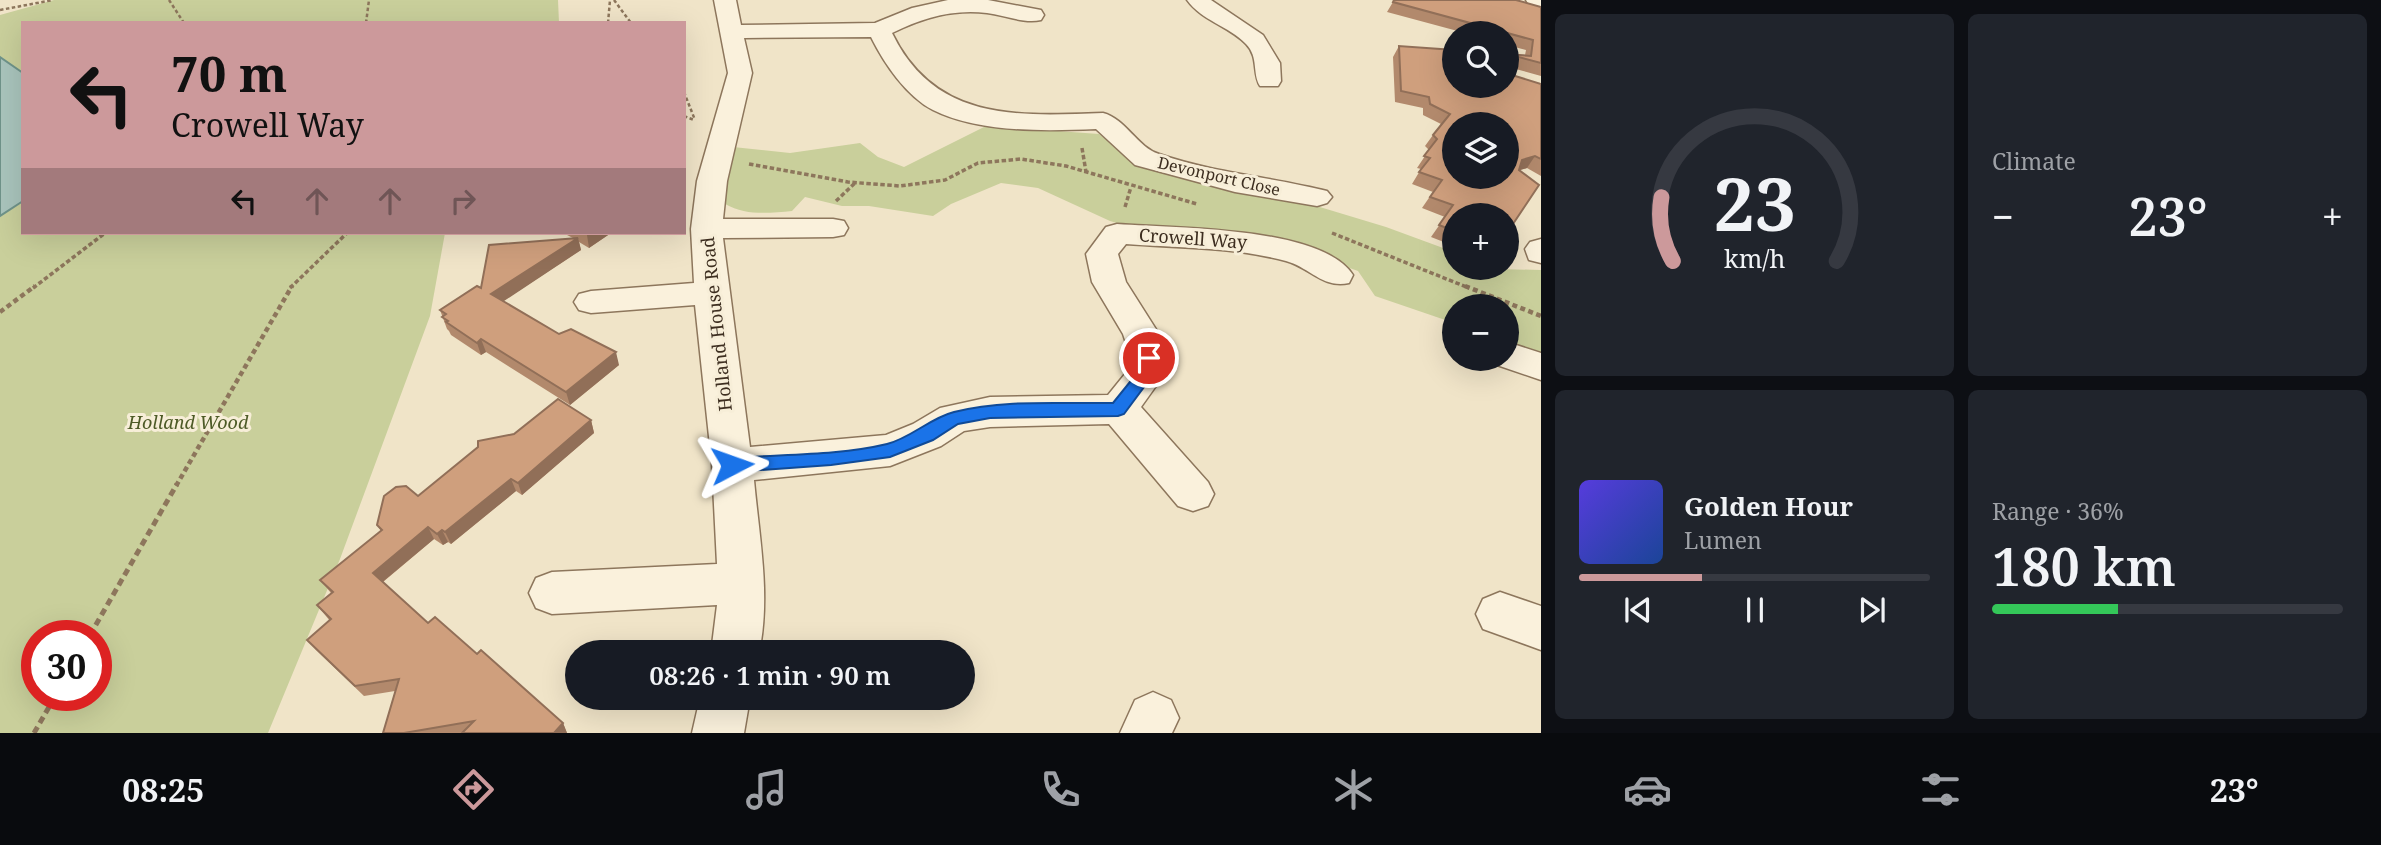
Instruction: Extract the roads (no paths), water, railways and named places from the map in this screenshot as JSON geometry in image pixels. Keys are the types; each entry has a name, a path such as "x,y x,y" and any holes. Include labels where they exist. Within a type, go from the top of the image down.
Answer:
{"street":[{"path":"1198,0 1255,39 1270,62 1269,81"},
{"path":"729,15 771,33 879,30 933,4 978,3 1032,15"},
{"name":"Holland House Road","path":"729,15 740,73 698,180 707,229 711,293 732,465 741,583 738,640"},
{"name":"Devonport Close","path":"879,30 887,49 941,103 978,114 1077,122 1103,121 1145,159 1235,183 1317,197"},
{"path":"707,229 833,228"},
{"name":"Crowell Way","path":"1118,409 1142,379 1149,358 1141,334 1110,282 1102,254 1117,234 1257,243 1306,256 1337,275"},
{"path":"592,302 711,293"},
{"path":"1519,359 1541,367"},
{"path":"732,465 831,458 890,450 927,435 954,418 990,412 1118,409 1131,420 1193,494"},
{"path":"552,593 741,583"},
{"path":"718,733 723,710"}],"water":[{"path":"0,57 21,72 21,202 0,216"}],"park label":[{"name":"Holland Wood","path":"188,423"}]}
